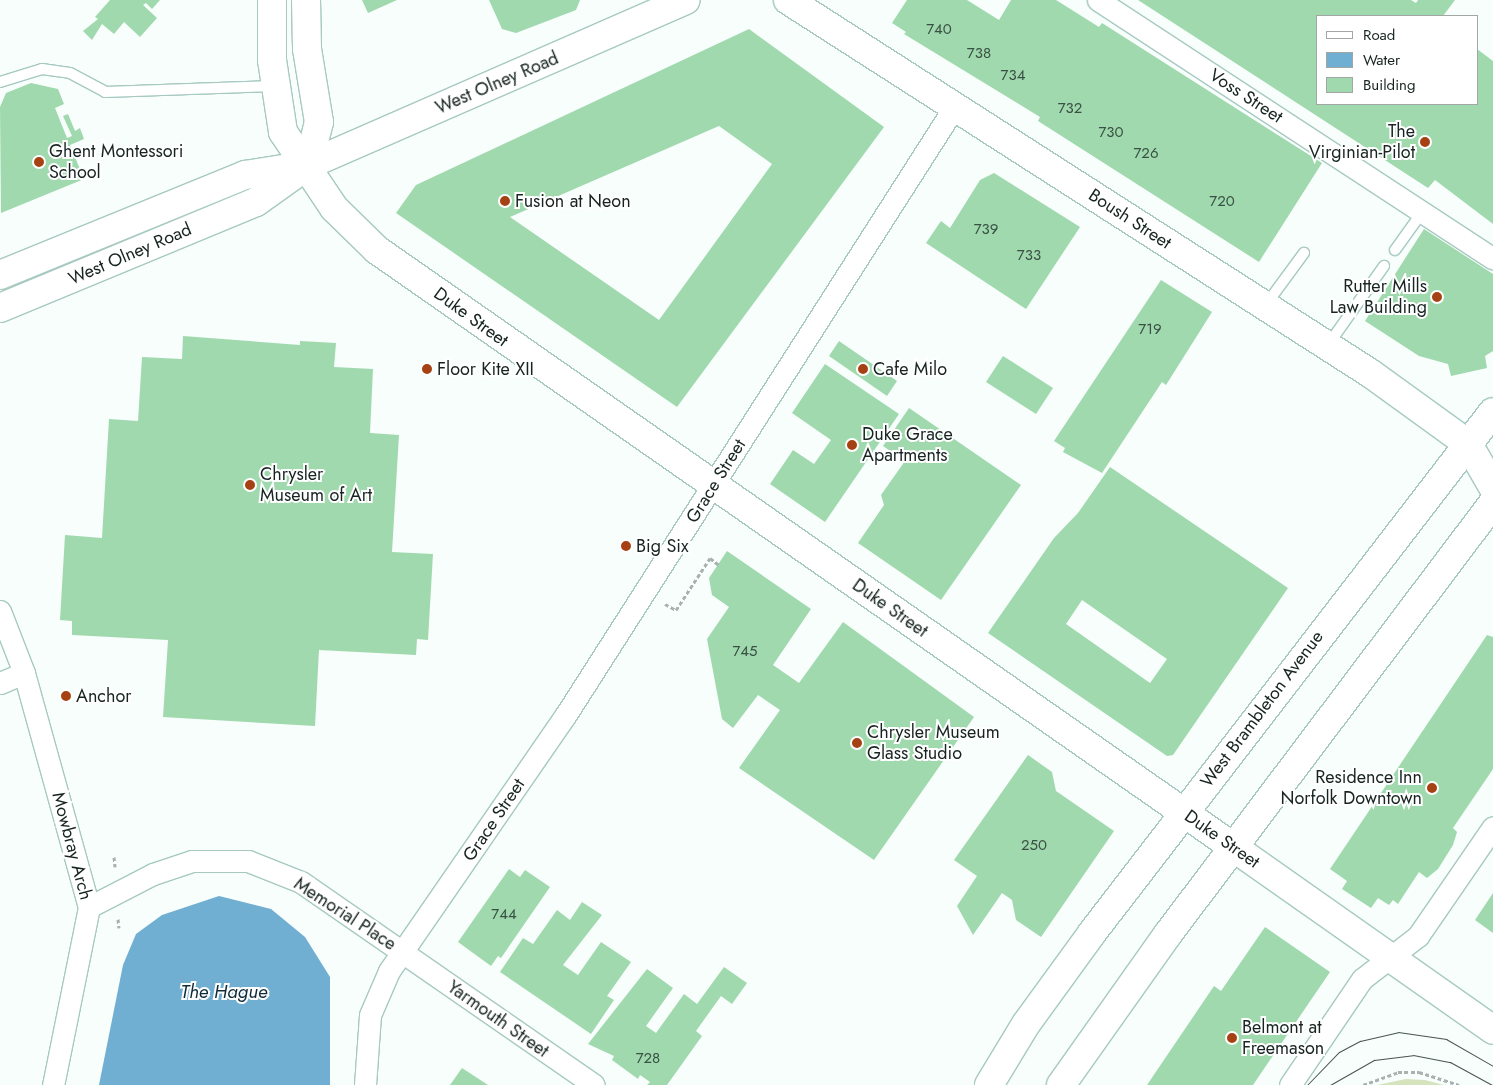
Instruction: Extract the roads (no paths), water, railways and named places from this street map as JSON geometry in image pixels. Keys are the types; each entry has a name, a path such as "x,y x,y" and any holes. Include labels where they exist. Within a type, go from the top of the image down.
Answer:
{"main road":[{"path":"306,0 307,49 319,122 308,165"},
{"name":"West Olney Road","path":"0,308 256,202 308,165 686,0"},
{"name":"Boush Street","path":"788,0 1396,390 1493,463"},
{"name":"Duke Street","path":"271,3 276,86 282,132 308,165 334,208 377,250 1184,812 1493,1030"},
{"name":"West Olney Road","path":"0,274 245,175 308,165"},
{"name":"West Brambleton Avenue","path":"989,1085 1061,974 1493,412"},
{"name":"Boush Street","path":"1468,444 1493,487"},
{"path":"1061,1085 1233,847 1493,503"}],"street":[{"name":"Voss Street","path":"1098,0 1493,258"},
{"name":"Grace Street","path":"365,1085 370,1015 389,971 564,716 955,106"},
{"name":"Mowbray Arch","path":"0,611 24,674 89,907 53,1085"},
{"path":"0,683 24,674"},
{"path":"1290,1085 1362,979 1418,936 1493,827"},
{"name":"Memorial Place","path":"89,907 153,874 192,860 248,861 301,882 403,952"},
{"name":"Yarmouth Street","path":"403,952 594,1085"}],"lane":[{"path":"0,82 42,70 70,73 105,92 276,86"},
{"path":"1395,250 1423,211"},
{"path":"1265,306 1304,253"},
{"path":"1328,346 1384,266"}],"water":[{"name":"The Hague","path":"219,896 271,909 305,937 330,977 330,1085 99,1085 123,965 136,934 162,915"}],"tram line":[{"path":"1307,1085 1339,1052 1360,1041 1398,1032 1446,1039 1493,1066"},
{"path":"1330,1085 1374,1060 1413,1055 1450,1062 1492,1085"}],"place":[{"name":"The Virginian-Pilot","path":"1425,142"},
{"name":"Ghent Montessori School","path":"39,162"},
{"name":"Fusion at Neon","path":"505,201"},
{"name":"Rutter Mills Law Building","path":"1437,297"},
{"name":"Floor Kite XII","path":"427,369"},
{"name":"Cafe Milo","path":"863,369"},
{"name":"Duke Grace Apartments","path":"852,445"},
{"name":"Chrysler Museum of Art","path":"250,485"},
{"name":"Big Six","path":"626,546"},
{"name":"Anchor","path":"66,696"},
{"name":"Chrysler Museum Glass Studio","path":"857,743"},
{"name":"Residence Inn Norfolk Downtown","path":"1432,788"},
{"name":"Belmont at Freemason","path":"1232,1038"}]}
